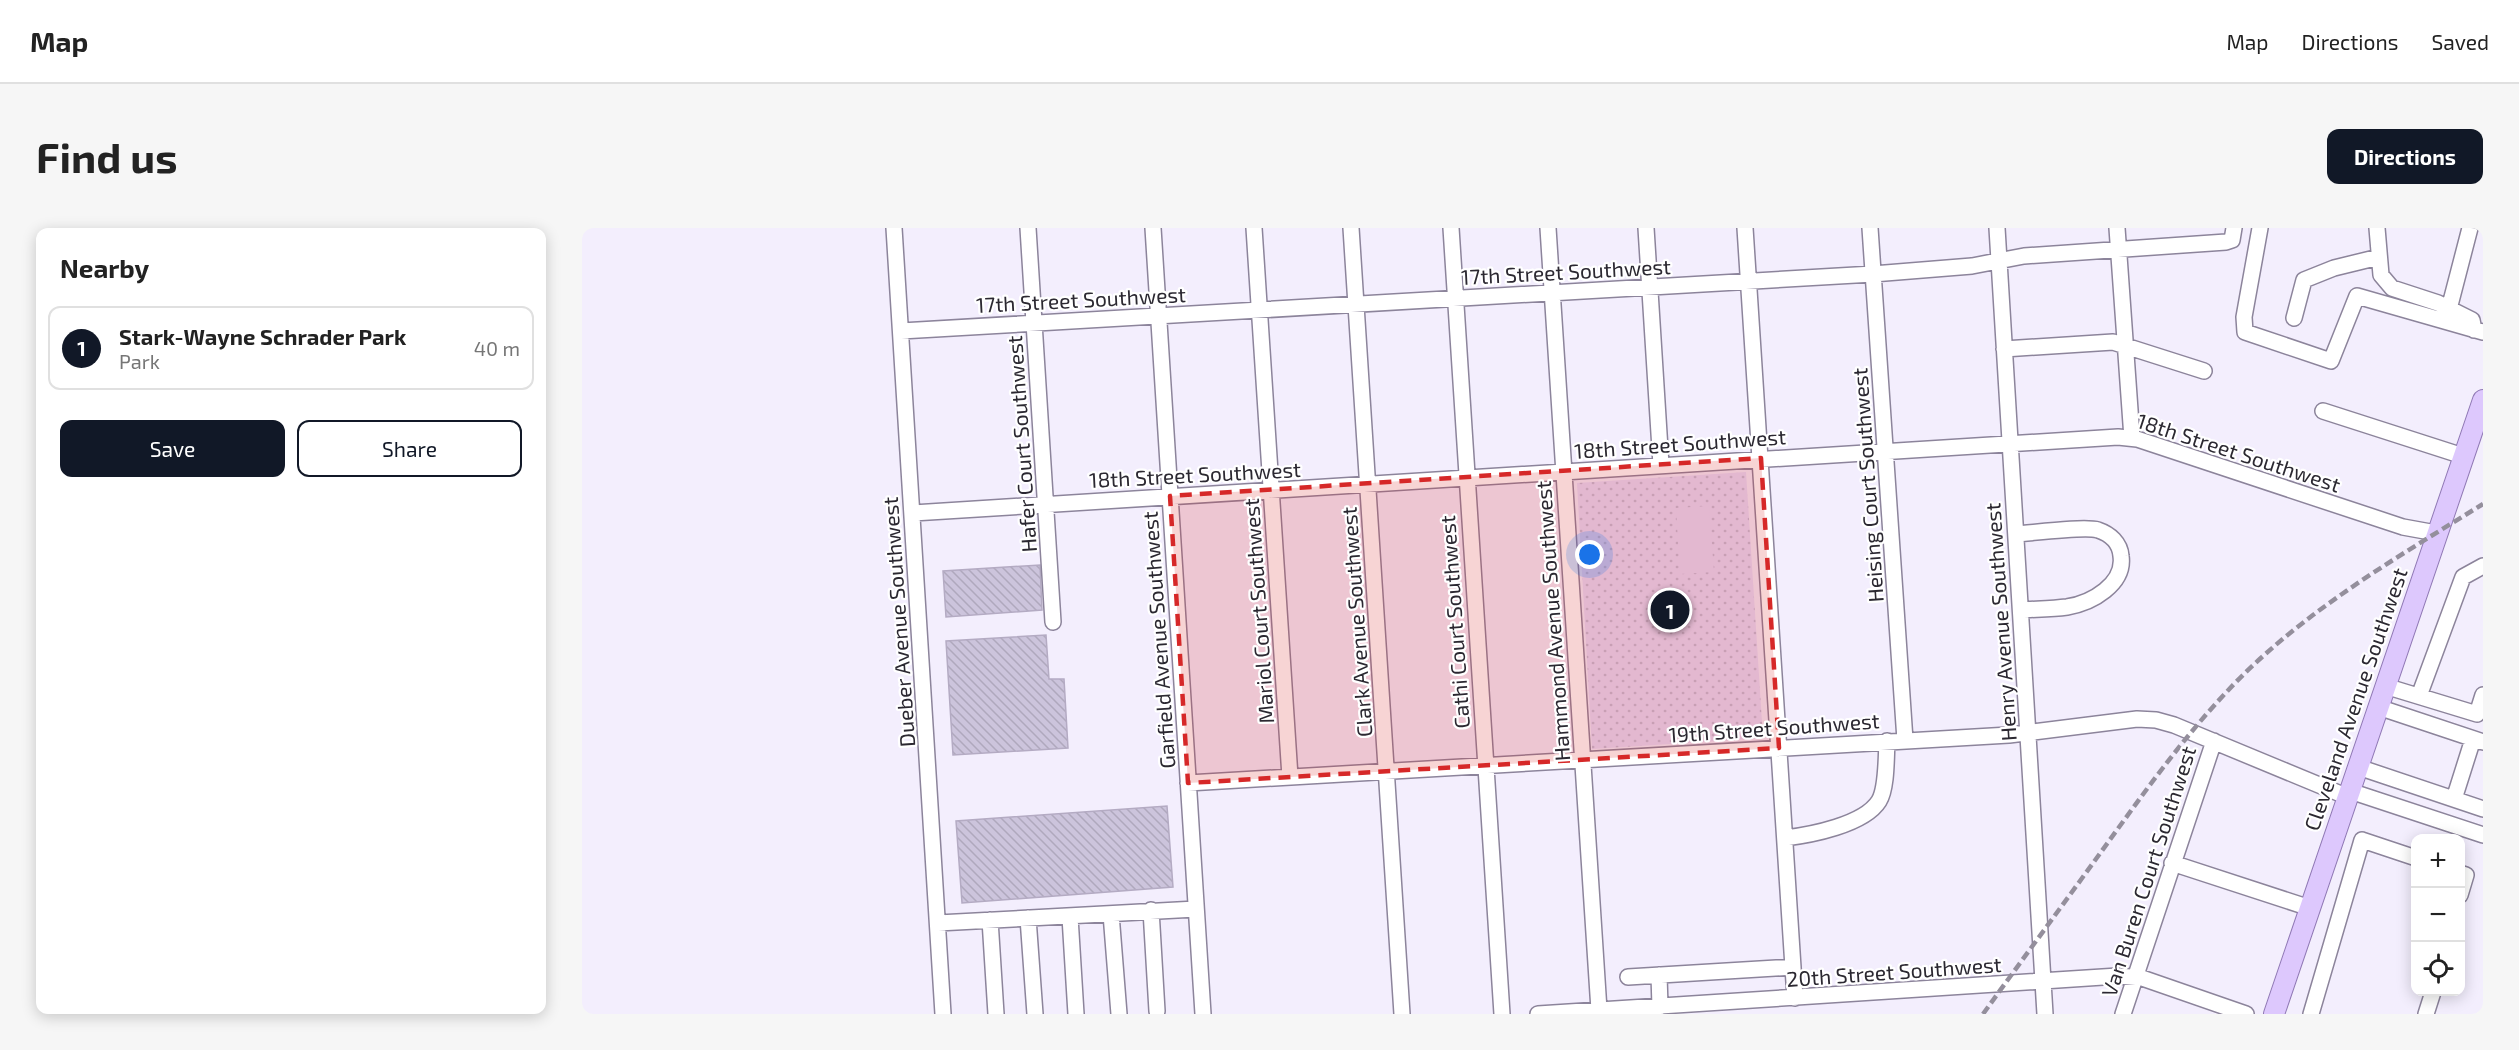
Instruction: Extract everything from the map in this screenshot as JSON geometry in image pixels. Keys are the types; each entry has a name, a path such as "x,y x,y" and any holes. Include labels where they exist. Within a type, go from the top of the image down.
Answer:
{"main road":[{"name":"Cleveland Avenue Southwest","path":"2274,1014 2483,399"}],"street":[{"name":"Dueber Avenue Southwest","path":"894,228 943,1014"},
{"name":"Hafer Court Southwest","path":"1028,228 1053,622"},
{"name":"Garfield Avenue Southwest","path":"1153,228 1203,1014"},
{"name":"Mariol Court Southwest","path":"1254,228 1290,777"},
{"name":"Clark Avenue Southwest","path":"1351,228 1402,1014"},
{"name":"Cathi Court Southwest","path":"1451,228 1484,766 1502,1014"},
{"name":"Hammond Avenue Southwest","path":"1548,228 1599,1010"},
{"path":"1646,228 1661,465"},
{"path":"1745,228 1795,998"},
{"name":"Heising Court Southwest","path":"1870,228 1905,740"},
{"name":"Henry Avenue Southwest","path":"1997,228 2045,1014"},
{"path":"2117,228 2132,438"},
{"path":"2260,228 2244,317 2244,332 2331,361 2357,296 2479,331"},
{"path":"2377,228 2381,275 2392,288 2472,320 2479,331"},
{"path":"2449,309 2470,228"},
{"name":"17th Street Southwest","path":"901,331 1873,274 1972,266 2024,256 2226,243 2233,234"},
{"path":"2294,318 2304,280 2334,268 2379,257"},
{"path":"2004,349 2113,342 2204,371"},
{"path":"2323,411 2463,456"},
{"name":"18th Street Southwest","path":"913,513 2118,437 2132,438 2403,527 2436,533"},
{"path":"2016,534 2094,529 2115,541 2121,557 2120,572 2115,581 2103,592 2069,607 2021,610"},
{"path":"2419,696 2463,577 2483,566"},
{"path":"2385,686 2477,714 2483,695"},
{"path":"2378,707 2478,740 2454,799"},
{"name":"19th Street Southwest","path":"1188,783 2029,733 2121,720 2147,720 2174,725 2349,794 2483,835"},
{"path":"1785,838 1809,835 1848,823 1863,815 1879,801 1886,772 1887,741"},
{"name":"Van Buren Court Southwest","path":"2123,1014 2214,741"},
{"path":"2358,767 2483,809"},
{"path":"2312,1014 2362,840 2411,857"},
{"path":"2172,863 2310,908"},
{"path":"938,923 1196,909"},
{"path":"1151,910 1157,1011"},
{"path":"1111,914 1119,1014"},
{"path":"1070,917 1076,1014"},
{"path":"1028,918 1035,1014"},
{"path":"990,920 996,1014"},
{"path":"1628,977 1793,967"},
{"path":"1659,975 1660,1006"},
{"name":"20th Street Southwest","path":"1538,1014 2118,976 2135,976 2246,1014"},
{"path":"2426,1014 2432,996"}],"highlighted area":[{"path":"1761,458 1779,748 1188,783 1170,496"}],"shaded area":[{"path":"1746,472 1763,738 1592,749 1577,483"},
{"path":"1709,506 1714,572 1680,574 1676,508"}],"building":[{"path":"1040,565 1042,610 946,617 943,571"},
{"path":"1046,635 1049,679 1064,679 1068,748 953,755 946,641"},
{"path":"1167,806 1173,887 962,903 956,821"}],"railway":[{"path":"1983,1014 2170,759 2206,714 2246,672 2273,647 2330,602 2483,504"}],"place":[{"name":"Stark-Wayne Schrader Park","path":"1670,610"}]}
